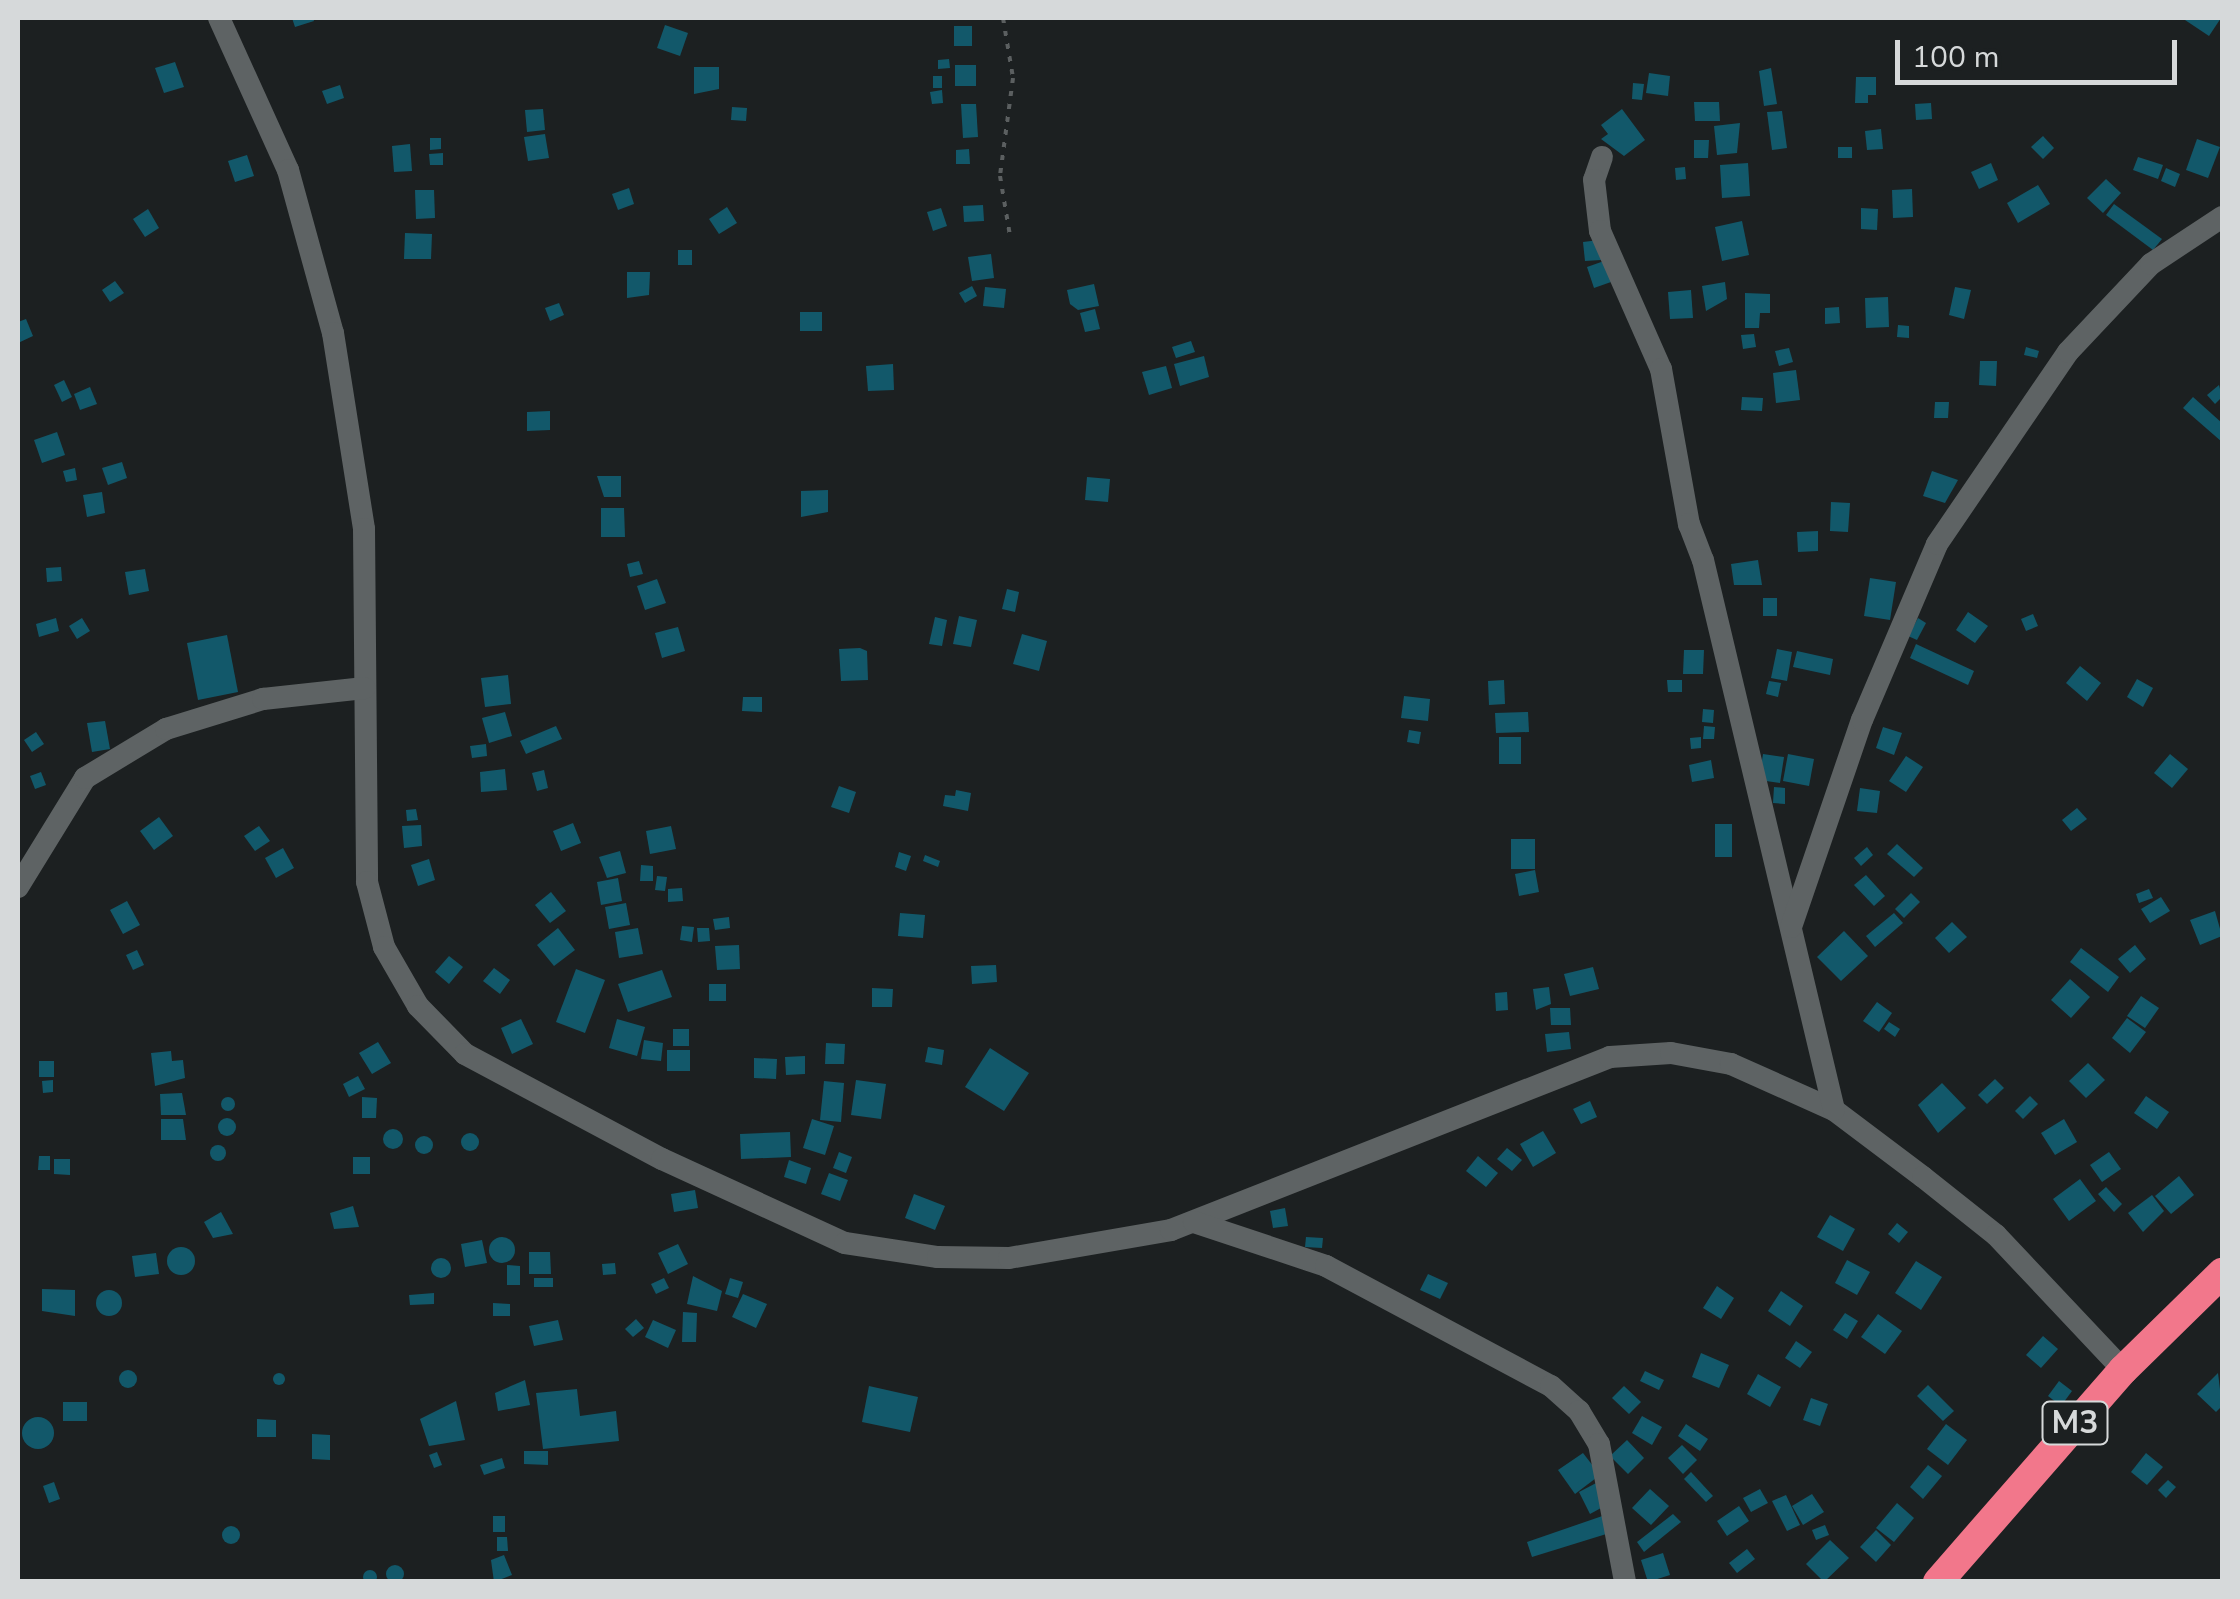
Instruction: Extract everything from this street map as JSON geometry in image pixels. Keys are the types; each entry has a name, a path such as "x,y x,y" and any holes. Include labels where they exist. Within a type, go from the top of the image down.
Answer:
{"highway":[{"name":"M3","path":"1938,1582 2122,1370 2222,1273"}],"street":[{"path":"219,18 288,170 332,333 364,528 367,882 384,947 418,1006 465,1054 662,1158 846,1243 938,1257 1010,1258 1194,1222 1610,1057 1671,1052 1731,1064 1834,1110 1996,1235 2122,1370"},
{"path":"1602,157 1594,180 1600,231 1661,369 1689,524 1703,560 1834,1110"},
{"path":"1791,927 1862,720 1936,544 2068,352 2151,264 2222,216"},
{"path":"18,888 85,778 166,730 263,699 364,688"},
{"path":"1194,1222 1326,1266 1550,1386 1579,1411 1599,1444 1625,1582"}],"path":[{"path":"1003,18 1013,78 1000,176 1010,236"}],"building":[{"path":"292,18 313,18 314,21 295,27"},
{"path":"2182,18 2221,18 2209,36"},
{"path":"665,25 688,33 680,56 657,48"},
{"path":"954,26 972,26 972,46 954,46"},
{"path":"949,59 950,68 938,69 938,60"},
{"path":"175,62 184,87 164,93 155,68"},
{"path":"955,65 976,65 976,86 955,86"},
{"path":"694,67 719,67 719,89 694,94"},
{"path":"1771,68 1777,104 1764,106 1759,71"},
{"path":"1649,73 1670,76 1668,96 1646,93"},
{"path":"933,76 942,76 942,88 933,88"},
{"path":"1856,77 1876,77 1876,95 1868,95 1868,103 1855,103"},
{"path":"1633,83 1644,84 1642,100 1632,99"},
{"path":"340,85 344,98 327,104 322,91"},
{"path":"942,90 943,103 932,104 930,92"},
{"path":"1694,102 1719,102 1720,121 1695,121"},
{"path":"1931,103 1932,119 1916,120 1915,104"},
{"path":"961,104 976,104 978,137 963,138"},
{"path":"732,107 747,108 746,121 731,120"},
{"path":"543,109 545,130 527,132 525,110"},
{"path":"1622,109 1645,140 1624,156 1601,139 1608,134 1601,125"},
{"path":"1782,111 1787,148 1772,150 1767,112"},
{"path":"1740,123 1737,153 1717,155 1714,126"},
{"path":"1881,129 1883,149 1867,150 1865,131"},
{"path":"545,134 549,158 528,161 524,137"},
{"path":"2043,136 2054,148 2043,159 2031,147"},
{"path":"430,138 441,138 441,149 430,150"},
{"path":"2197,139 2220,147 2208,178 2186,170"},
{"path":"1694,140 1709,140 1708,158 1694,158"},
{"path":"410,144 412,171 394,172 392,146"},
{"path":"1838,147 1852,147 1852,158 1838,158"},
{"path":"969,149 970,164 956,164 956,150"},
{"path":"443,153 443,165 430,165 429,154"},
{"path":"247,155 254,176 235,182 228,161"},
{"path":"2138,157 2163,165 2158,179 2133,170"},
{"path":"1748,163 1750,196 1722,198 1720,165"},
{"path":"1991,163 1998,180 1979,189 1971,172"},
{"path":"1685,167 1686,179 1676,180 1675,168"},
{"path":"2166,168 2180,174 2175,187 2161,181"},
{"path":"2106,179 2121,193 2103,213 2087,198"},
{"path":"2038,185 2050,204 2018,223 2007,203"},
{"path":"629,188 634,204 618,210 612,194"},
{"path":"1912,189 1913,217 1893,218 1892,190"},
{"path":"415,190 434,190 435,218 416,219"},
{"path":"2114,204 2162,239 2153,250 2106,215"},
{"path":"983,205 984,221 964,222 963,206"},
{"path":"727,207 737,223 719,234 709,219"},
{"path":"941,208 947,226 933,231 927,212"},
{"path":"1861,208 1878,209 1877,230 1861,229"},
{"path":"148,209 159,228 145,237 133,219"},
{"path":"1742,221 1749,255 1722,261 1715,227"},
{"path":"405,233 432,234 431,259 404,259"},
{"path":"1599,240 1601,260 1585,261 1583,242"},
{"path":"678,250 692,250 692,265 678,265"},
{"path":"991,254 994,278 972,281 968,257"},
{"path":"1604,261 1611,282 1594,288 1587,267"},
{"path":"627,272 650,272 649,295 627,298"},
{"path":"115,281 124,293 110,302 102,290"},
{"path":"1725,282 1727,299 1706,311 1702,286"},
{"path":"1094,284 1099,306 1078,310 1070,304 1067,290"},
{"path":"972,286 977,296 965,303 959,293"},
{"path":"985,287 1006,289 1004,308 983,306"},
{"path":"1955,287 1971,290 1964,319 1949,315"},
{"path":"1691,290 1693,318 1670,319 1668,292"},
{"path":"1745,293 1770,294 1770,313 1760,313 1759,328 1745,328"},
{"path":"1888,297 1889,327 1866,328 1865,298"},
{"path":"559,303 564,315 550,321 545,308"},
{"path":"1839,307 1840,323 1825,324 1825,308"},
{"path":"1095,309 1100,329 1085,332 1080,313"},
{"path":"800,312 822,312 822,331 800,331"},
{"path":"26,319 33,336 18,343 18,322"},
{"path":"1898,325 1909,326 1909,338 1897,337"},
{"path":"1754,334 1756,347 1743,349 1741,335"},
{"path":"1191,341 1195,352 1176,358 1172,347"},
{"path":"2026,347 2039,351 2037,358 2024,355"},
{"path":"1789,348 1793,362 1779,366 1775,351"},
{"path":"1204,356 1209,377 1180,386 1174,364"},
{"path":"1980,361 1997,361 1996,386 1979,385"},
{"path":"893,364 894,390 868,391 866,366"},
{"path":"1166,366 1172,388 1149,395 1142,372"},
{"path":"1796,370 1800,400 1776,403 1773,373"},
{"path":"64,380 72,397 62,402 54,385"},
{"path":"2219,385 2222,397 2215,404 2207,395"},
{"path":"90,387 97,404 80,410 74,394"},
{"path":"1742,397 1763,398 1762,411 1741,410"},
{"path":"2193,397 2222,423 2222,442 2183,408"},
{"path":"1935,402 1949,402 1948,418 1934,418"},
{"path":"550,411 550,430 527,431 527,412"},
{"path":"57,432 65,455 42,463 34,440"},
{"path":"122,462 127,478 108,485 102,468"},
{"path":"75,468 77,480 66,482 63,471"},
{"path":"1932,471 1958,480 1945,503 1923,496"},
{"path":"597,476 621,476 621,497 604,497"},
{"path":"1087,477 1110,479 1108,502 1085,500"},
{"path":"828,490 828,512 801,517 801,491"},
{"path":"102,492 105,513 87,517 83,495"},
{"path":"1831,502 1850,503 1848,532 1830,531"},
{"path":"601,508 624,508 625,537 601,537"},
{"path":"1818,531 1818,551 1798,552 1797,532"},
{"path":"1758,560 1762,585 1734,585 1731,564"},
{"path":"639,561 643,574 630,577 627,564"},
{"path":"61,567 62,581 47,582 46,568"},
{"path":"145,569 149,591 129,595 125,572"},
{"path":"1870,578 1896,582 1890,620 1864,616"},
{"path":"657,579 666,603 645,610 637,586"},
{"path":"1007,589 1019,592 1015,612 1002,609"},
{"path":"1763,598 1777,598 1777,616 1763,616"},
{"path":"1968,612 1988,626 1975,643 1956,630"},
{"path":"2033,614 2038,626 2026,631 2021,619"},
{"path":"959,616 977,620 971,647 953,644"},
{"path":"935,617 947,620 942,646 929,644"},
{"path":"56,618 59,631 39,637 36,624"},
{"path":"82,618 90,631 77,639 69,626"},
{"path":"1918,618 1926,623 1917,640 1908,636"},
{"path":"678,627 685,651 662,658 655,633"},
{"path":"1022,634 1047,641 1039,671 1013,664"},
{"path":"227,635 238,692 198,700 187,643"},
{"path":"1916,644 1974,671 1968,685 1910,658"},
{"path":"839,649 867,651 868,680 841,681"},
{"path":"1777,649 1792,652 1787,681 1771,678"},
{"path":"1684,650 1704,650 1703,674 1683,674"},
{"path":"1797,651 1833,659 1830,675 1793,667"},
{"path":"2080,666 2101,683 2087,701 2066,683"},
{"path":"508,675 511,704 485,707 481,678"},
{"path":"2137,679 2153,688 2143,707 2127,697"},
{"path":"1504,680 1505,704 1489,705 1488,681"},
{"path":"1667,680 1682,680 1682,692 1668,692"},
{"path":"1769,681 1781,683 1778,697 1766,694"},
{"path":"1404,696 1430,699 1428,721 1401,718"},
{"path":"743,697 762,697 762,712 742,711"},
{"path":"1703,709 1714,710 1713,723 1702,722"},
{"path":"505,712 512,736 489,743 482,718"},
{"path":"1528,712 1529,732 1496,733 1495,713"},
{"path":"105,721 110,749 92,752 87,723"},
{"path":"556,726 562,739 526,754 520,741"},
{"path":"1704,726 1715,727 1714,739 1703,739"},
{"path":"1883,727 1902,733 1894,755 1876,748"},
{"path":"1409,730 1421,732 1419,744 1407,742"},
{"path":"36,732 44,744 32,752 24,740"},
{"path":"1499,737 1521,737 1521,764 1499,764"},
{"path":"1701,737 1701,748 1691,749 1690,738"},
{"path":"486,744 487,756 472,758 470,746"},
{"path":"1763,754 1784,757 1780,783 1759,780"},
{"path":"1788,754 1814,759 1809,786 1783,781"},
{"path":"2170,754 2188,769 2172,788 2154,773"},
{"path":"1906,756 1923,767 1906,792 1889,781"},
{"path":"1711,760 1714,778 1692,782 1689,765"},
{"path":"505,769 507,790 481,792 480,772"},
{"path":"544,770 548,788 537,791 532,773"},
{"path":"41,772 46,785 35,789 30,776"},
{"path":"839,786 856,792 849,813 831,807"},
{"path":"1774,787 1785,788 1785,804 1773,803"},
{"path":"1860,788 1880,791 1877,813 1857,811"},
{"path":"956,790 971,793 968,811 943,806 945,795 955,796"},
{"path":"2077,808 2087,819 2071,831 2062,820"},
{"path":"416,809 418,820 407,821 406,810"},
{"path":"159,817 173,836 154,850 140,831"},
{"path":"573,823 581,843 561,851 553,831"},
{"path":"1715,824 1732,824 1732,857 1715,857"},
{"path":"421,825 422,846 404,848 402,826"},
{"path":"259,826 270,841 255,851 244,836"},
{"path":"671,826 676,849 650,854 646,831"},
{"path":"1511,839 1535,839 1535,869 1511,869"},
{"path":"1897,844 1923,868 1914,877 1887,854"},
{"path":"1867,847 1873,855 1861,866 1854,858"},
{"path":"283,848 294,868 276,878 265,858"},
{"path":"620,851 626,873 607,878 599,857"},
{"path":"899,852 911,856 906,871 895,867"},
{"path":"925,855 940,861 938,867 923,861"},
{"path":"429,859 435,880 418,886 411,865"},
{"path":"641,865 653,866 653,881 640,881"},
{"path":"1535,870 1539,892 1519,896 1515,874"},
{"path":"1866,875 1885,896 1874,906 1854,885"},
{"path":"657,876 667,877 665,891 655,890"},
{"path":"618,878 622,901 601,905 597,882"},
{"path":"682,888 683,901 668,902 668,889"},
{"path":"2149,889 2153,898 2139,903 2136,894"},
{"path":"551,892 566,911 550,923 535,905"},
{"path":"1911,893 1920,902 1904,918 1895,909"},
{"path":"2161,897 2170,911 2150,923 2141,909"},
{"path":"127,901 140,925 123,934 110,910"},
{"path":"626,903 630,925 609,929 605,907"},
{"path":"2215,911 2222,936 2200,945 2190,920"},
{"path":"900,913 925,915 923,938 898,936"},
{"path":"1894,913 1903,923 1875,947 1866,936"},
{"path":"729,917 730,928 715,930 713,919"},
{"path":"1952,922 1967,937 1949,953 1935,938"},
{"path":"682,926 694,927 692,942 680,940"},
{"path":"558,928 575,950 554,966 537,945"},
{"path":"638,928 643,954 619,958 615,932"},
{"path":"697,928 709,928 710,941 698,942"},
{"path":"1844,931 1868,956 1841,981 1817,957"},
{"path":"739,945 740,969 717,970 715,946"},
{"path":"2135,945 2146,959 2130,973 2118,959"},
{"path":"2081,948 2119,977 2108,992 2070,962"},
{"path":"137,950 144,965 133,970 126,955"},
{"path":"449,956 463,967 449,984 435,972"},
{"path":"996,965 997,982 972,984 971,966"},
{"path":"1593,967 1599,989 1570,996 1564,974"},
{"path":"494,968 510,980 500,994 483,981"},
{"path":"576,969 605,980 585,1033 556,1022"},
{"path":"662,970 672,997 628,1012 618,984"},
{"path":"2070,979 2090,997 2071,1018 2051,1000"},
{"path":"709,984 726,984 726,1001 709,1001"},
{"path":"1549,987 1551,1004 1536,1010 1533,989"},
{"path":"872,988 893,989 892,1007 872,1007"},
{"path":"1507,992 1508,1010 1496,1011 1495,993"},
{"path":"2141,996 2159,1008 2145,1028 2127,1016"},
{"path":"1877,1002 1892,1013 1879,1032 1863,1021"},
{"path":"1550,1008 1570,1008 1571,1025 1551,1025"},
{"path":"2127,1018 2146,1032 2130,1053 2112,1038"},
{"path":"521,1019 533,1044 512,1054 501,1028"},
{"path":"617,1019 645,1027 637,1056 609,1048"},
{"path":"1889,1022 1900,1029 1895,1037 1884,1029"},
{"path":"673,1029 689,1029 689,1046 673,1046"},
{"path":"1569,1032 1571,1049 1547,1052 1545,1034"},
{"path":"644,1040 663,1043 661,1061 641,1059"},
{"path":"378,1042 391,1063 372,1074 359,1053"},
{"path":"826,1043 845,1044 844,1064 825,1064"},
{"path":"928,1047 944,1050 942,1065 925,1062"},
{"path":"990,1048 1029,1073 1004,1111 965,1087"},
{"path":"667,1050 690,1050 690,1071 667,1071"},
{"path":"171,1051 172,1061 183,1060 185,1078 155,1086 151,1053"},
{"path":"805,1056 805,1074 786,1075 785,1057"},
{"path":"754,1058 777,1059 776,1079 754,1078"},
{"path":"39,1061 54,1061 54,1077 39,1077"},
{"path":"2088,1063 2105,1080 2086,1098 2069,1081"},
{"path":"358,1076 365,1089 349,1097 343,1084"},
{"path":"1995,1079 2004,1088 1987,1104 1978,1095"},
{"path":"53,1080 53,1092 43,1093 42,1081"},
{"path":"856,1080 886,1084 881,1119 851,1115"},
{"path":"824,1081 844,1083 841,1122 820,1120"},
{"path":"1942,1083 1966,1108 1938,1133 1918,1105"},
{"path":"182,1093 186,1115 161,1115 160,1094"},
{"path":"2030,1096 2038,1104 2023,1119 2015,1111"},
{"path":"2146,1096 2169,1112 2157,1129 2134,1113"},
{"path":"228,1097 235,1104 228,1111 221,1104"},
{"path":"362,1097 377,1098 376,1118 362,1118"},
{"path":"1590,1101 1597,1117 1581,1124 1573,1109"},
{"path":"227,1118 236,1127 227,1136 218,1127"},
{"path":"161,1119 183,1119 186,1140 161,1140"},
{"path":"812,1119 834,1126 825,1155 803,1148"},
{"path":"2064,1119 2077,1142 2055,1155 2041,1133"},
{"path":"393,1129 403,1139 393,1149 383,1139"},
{"path":"1543,1131 1556,1153 1533,1167 1520,1144"},
{"path":"790,1132 791,1157 741,1159 740,1134"},
{"path":"470,1133 477,1135 477,1149 470,1151 463,1149 461,1142 463,1135"},
{"path":"424,1136 431,1138 431,1152 424,1154 417,1152 415,1145 417,1138"},
{"path":"218,1145 226,1153 218,1161 210,1153"},
{"path":"1507,1148 1522,1160 1512,1171 1497,1159"},
{"path":"839,1152 852,1157 846,1173 833,1168"},
{"path":"2109,1152 2121,1169 2102,1182 2090,1165"},
{"path":"39,1156 50,1156 50,1170 38,1170"},
{"path":"1478,1156 1498,1173 1486,1187 1466,1171"},
{"path":"353,1157 370,1157 370,1174 353,1174"},
{"path":"54,1159 70,1159 70,1175 54,1174"},
{"path":"789,1160 811,1168 806,1184 784,1177"},
{"path":"829,1173 848,1180 840,1201 821,1194"},
{"path":"2179,1176 2194,1195 2171,1214 2155,1196"},
{"path":"2080,1179 2096,1201 2069,1221 2053,1199"},
{"path":"2106,1187 2122,1204 2114,1212 2098,1194"},
{"path":"695,1190 698,1208 674,1212 671,1194"},
{"path":"914,1194 945,1206 935,1230 905,1218"},
{"path":"2152,1195 2164,1211 2143,1232 2128,1213"},
{"path":"353,1206 359,1227 334,1229 330,1213"},
{"path":"1285,1208 1288,1226 1273,1228 1270,1211"},
{"path":"221,1212 233,1234 213,1238 204,1222"},
{"path":"1830,1215 1855,1229 1843,1251 1817,1237"},
{"path":"1897,1223 1908,1232 1899,1243 1888,1234"},
{"path":"502,1237 511,1241 515,1250 511,1259 502,1263 493,1259 489,1250 493,1241"},
{"path":"1306,1237 1323,1238 1322,1248 1305,1247"},
{"path":"482,1240 487,1263 465,1267 461,1244"},
{"path":"678,1244 688,1264 668,1274 658,1253"},
{"path":"181,1247 191,1251 195,1261 191,1271 181,1275 171,1271 167,1261 171,1251"},
{"path":"529,1252 550,1252 551,1274 529,1274"},
{"path":"156,1253 159,1274 135,1277 132,1256"},
{"path":"437,1258 445,1258 451,1268 445,1278 437,1278 431,1272 431,1264"},
{"path":"1847,1260 1870,1272 1857,1295 1835,1283"},
{"path":"1916,1261 1942,1277 1921,1310 1895,1293"},
{"path":"615,1263 616,1274 603,1275 602,1264"},
{"path":"507,1265 520,1266 520,1285 507,1285"},
{"path":"1428,1274 1448,1283 1440,1299 1420,1290"},
{"path":"693,1276 722,1291 717,1311 687,1304"},
{"path":"534,1278 553,1278 553,1287 534,1287"},
{"path":"664,1278 669,1288 656,1294 651,1284"},
{"path":"730,1278 743,1282 738,1298 725,1294"},
{"path":"1717,1286 1734,1298 1721,1319 1703,1308"},
{"path":"42,1289 75,1290 75,1316 42,1311"},
{"path":"109,1290 118,1294 122,1303 118,1312 109,1316 100,1312 96,1303 100,1294"},
{"path":"1781,1291 1803,1306 1790,1326 1768,1311"},
{"path":"434,1293 434,1304 410,1305 409,1295"},
{"path":"743,1294 767,1304 756,1328 732,1317"},
{"path":"493,1303 510,1304 510,1316 493,1316"},
{"path":"683,1312 697,1313 696,1342 682,1342"},
{"path":"1845,1313 1858,1321 1847,1339 1833,1330"},
{"path":"1878,1314 1902,1331 1885,1354 1861,1337"},
{"path":"636,1319 644,1328 633,1337 625,1329"},
{"path":"558,1320 563,1340 534,1346 529,1326"},
{"path":"653,1320 676,1330 668,1348 645,1337"},
{"path":"2043,1336 2058,1349 2041,1368 2026,1355"},
{"path":"1796,1341 1812,1352 1800,1368 1785,1358"},
{"path":"1701,1353 1729,1365 1719,1388 1692,1377"},
{"path":"128,1370 137,1379 128,1388 119,1379"},
{"path":"1645,1371 1664,1380 1659,1390 1640,1381"},
{"path":"279,1373 285,1379 279,1385 273,1379"},
{"path":"2218,1373 2222,1406 2216,1412 2197,1394"},
{"path":"1758,1374 1781,1387 1770,1407 1747,1394"},
{"path":"525,1380 530,1405 498,1411 495,1393"},
{"path":"2059,1381 2072,1391 2061,1406 2048,1396"},
{"path":"1928,1385 1954,1411 1943,1421 1917,1396"},
{"path":"869,1386 918,1397 910,1432 862,1422"},
{"path":"1624,1386 1641,1402 1629,1414 1612,1398"},
{"path":"577,1389 580,1416 616,1411 619,1441 543,1449 536,1393"},
{"path":"1811,1398 1828,1404 1820,1426 1803,1420"},
{"path":"456,1401 465,1440 429,1446 420,1419"},
{"path":"63,1402 87,1402 87,1421 63,1421"},
{"path":"1642,1416 1662,1427 1652,1445 1632,1433"},
{"path":"38,1417 49,1422 54,1433 49,1444 38,1449 27,1444 22,1433 27,1422"},
{"path":"257,1419 276,1420 276,1437 257,1437"},
{"path":"1686,1424 1708,1439 1700,1451 1678,1436"},
{"path":"1946,1424 1967,1440 1948,1465 1927,1449"},
{"path":"312,1434 330,1435 330,1460 312,1459"},
{"path":"1627,1440 1644,1458 1628,1474 1610,1456"},
{"path":"1682,1445 1697,1460 1683,1474 1668,1458"},
{"path":"524,1451 548,1451 548,1465 524,1464"},
{"path":"437,1452 442,1465 434,1468 429,1455"},
{"path":"1583,1453 1600,1475 1575,1494 1558,1470"},
{"path":"2146,1453 2163,1467 2147,1485 2131,1472"},
{"path":"502,1458 505,1468 484,1475 480,1465"},
{"path":"1928,1465 1942,1476 1923,1499 1910,1487"},
{"path":"1691,1472 1713,1496 1706,1502 1684,1479"},
{"path":"2168,1480 2176,1487 2166,1498 2158,1490"},
{"path":"1600,1481 1612,1502 1590,1514 1579,1492"},
{"path":"54,1482 60,1499 49,1503 43,1486"},
{"path":"1650,1489 1669,1506 1651,1525 1632,1508"},
{"path":"1760,1489 1768,1503 1751,1512 1743,1498"},
{"path":"1812,1494 1824,1512 1803,1525 1792,1506"},
{"path":"1786,1495 1800,1525 1787,1531 1772,1501"},
{"path":"1897,1503 1914,1518 1894,1542 1876,1528"},
{"path":"1739,1506 1749,1521 1727,1536 1717,1521"},
{"path":"1611,1513 1616,1531 1532,1557 1527,1542"},
{"path":"1673,1514 1681,1522 1644,1552 1637,1542"},
{"path":"493,1516 505,1516 505,1532 493,1532"},
{"path":"1825,1525 1829,1535 1816,1540 1812,1530"},
{"path":"231,1526 240,1535 231,1544 222,1535"},
{"path":"1876,1530 1891,1545 1876,1562 1860,1547"},
{"path":"497,1537 507,1537 508,1551 497,1551"},
{"path":"1830,1540 1849,1558 1824,1582 1806,1564"},
{"path":"1747,1549 1755,1559 1737,1573 1729,1563"},
{"path":"1663,1553 1670,1575 1648,1582 1641,1560"},
{"path":"504,1555 512,1575 494,1582 491,1560"},
{"path":"395,1565 402,1567 402,1581 395,1583 388,1581 386,1574 388,1567"},
{"path":"370,1570 377,1577 370,1584 363,1577"}]}
